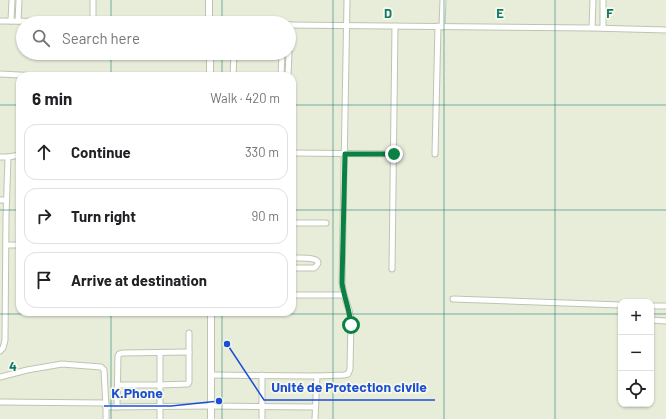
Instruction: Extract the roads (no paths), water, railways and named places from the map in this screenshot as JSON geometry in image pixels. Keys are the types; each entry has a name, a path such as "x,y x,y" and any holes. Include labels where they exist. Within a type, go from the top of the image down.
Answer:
{"main road":[{"path":"209,0 210,16"},
{"path":"210,60 210,72"},
{"path":"211,316 211,419"}],"street":[{"path":"12,0 12,21"},
{"path":"18,0 18,16"},
{"path":"93,0 93,16"},
{"path":"211,375 344,376 350,371 351,320 344,295 342,277 347,0"},
{"path":"435,154 440,26 443,0"},
{"path":"592,28 593,0"},
{"path":"603,0 603,28"},
{"path":"0,20 16,21"},
{"path":"296,25 666,30"},
{"path":"392,269 396,26"},
{"path":"233,72 234,60"},
{"path":"282,60 282,72"},
{"path":"288,72 289,60"},
{"path":"0,74 16,75"},
{"path":"296,153 394,154"},
{"path":"0,157 16,156"},
{"path":"0,351 3,348 4,340 6,245 3,217 6,200 8,157"},
{"path":"0,200 6,200"},
{"path":"296,223 326,223"},
{"path":"6,245 16,245"},
{"path":"296,258 313,258 317,263 314,268 296,268"},
{"path":"296,295 344,295"},
{"path":"453,299 618,305"},
{"path":"654,306 666,306"},
{"path":"654,320 666,321"},
{"path":"118,385 188,384 189,333"},
{"path":"117,407 119,354 189,352"},
{"path":"160,353 160,419"},
{"path":"0,378 27,370 62,364 101,367 104,370 106,419"},
{"path":"262,375 262,419"},
{"path":"315,419 317,376"},
{"path":"0,402 106,405 117,407 315,407"}],"place":[{"name":"Unité de Protection civile","path":"227,344"},
{"name":"K.Phone","path":"219,401"}]}
